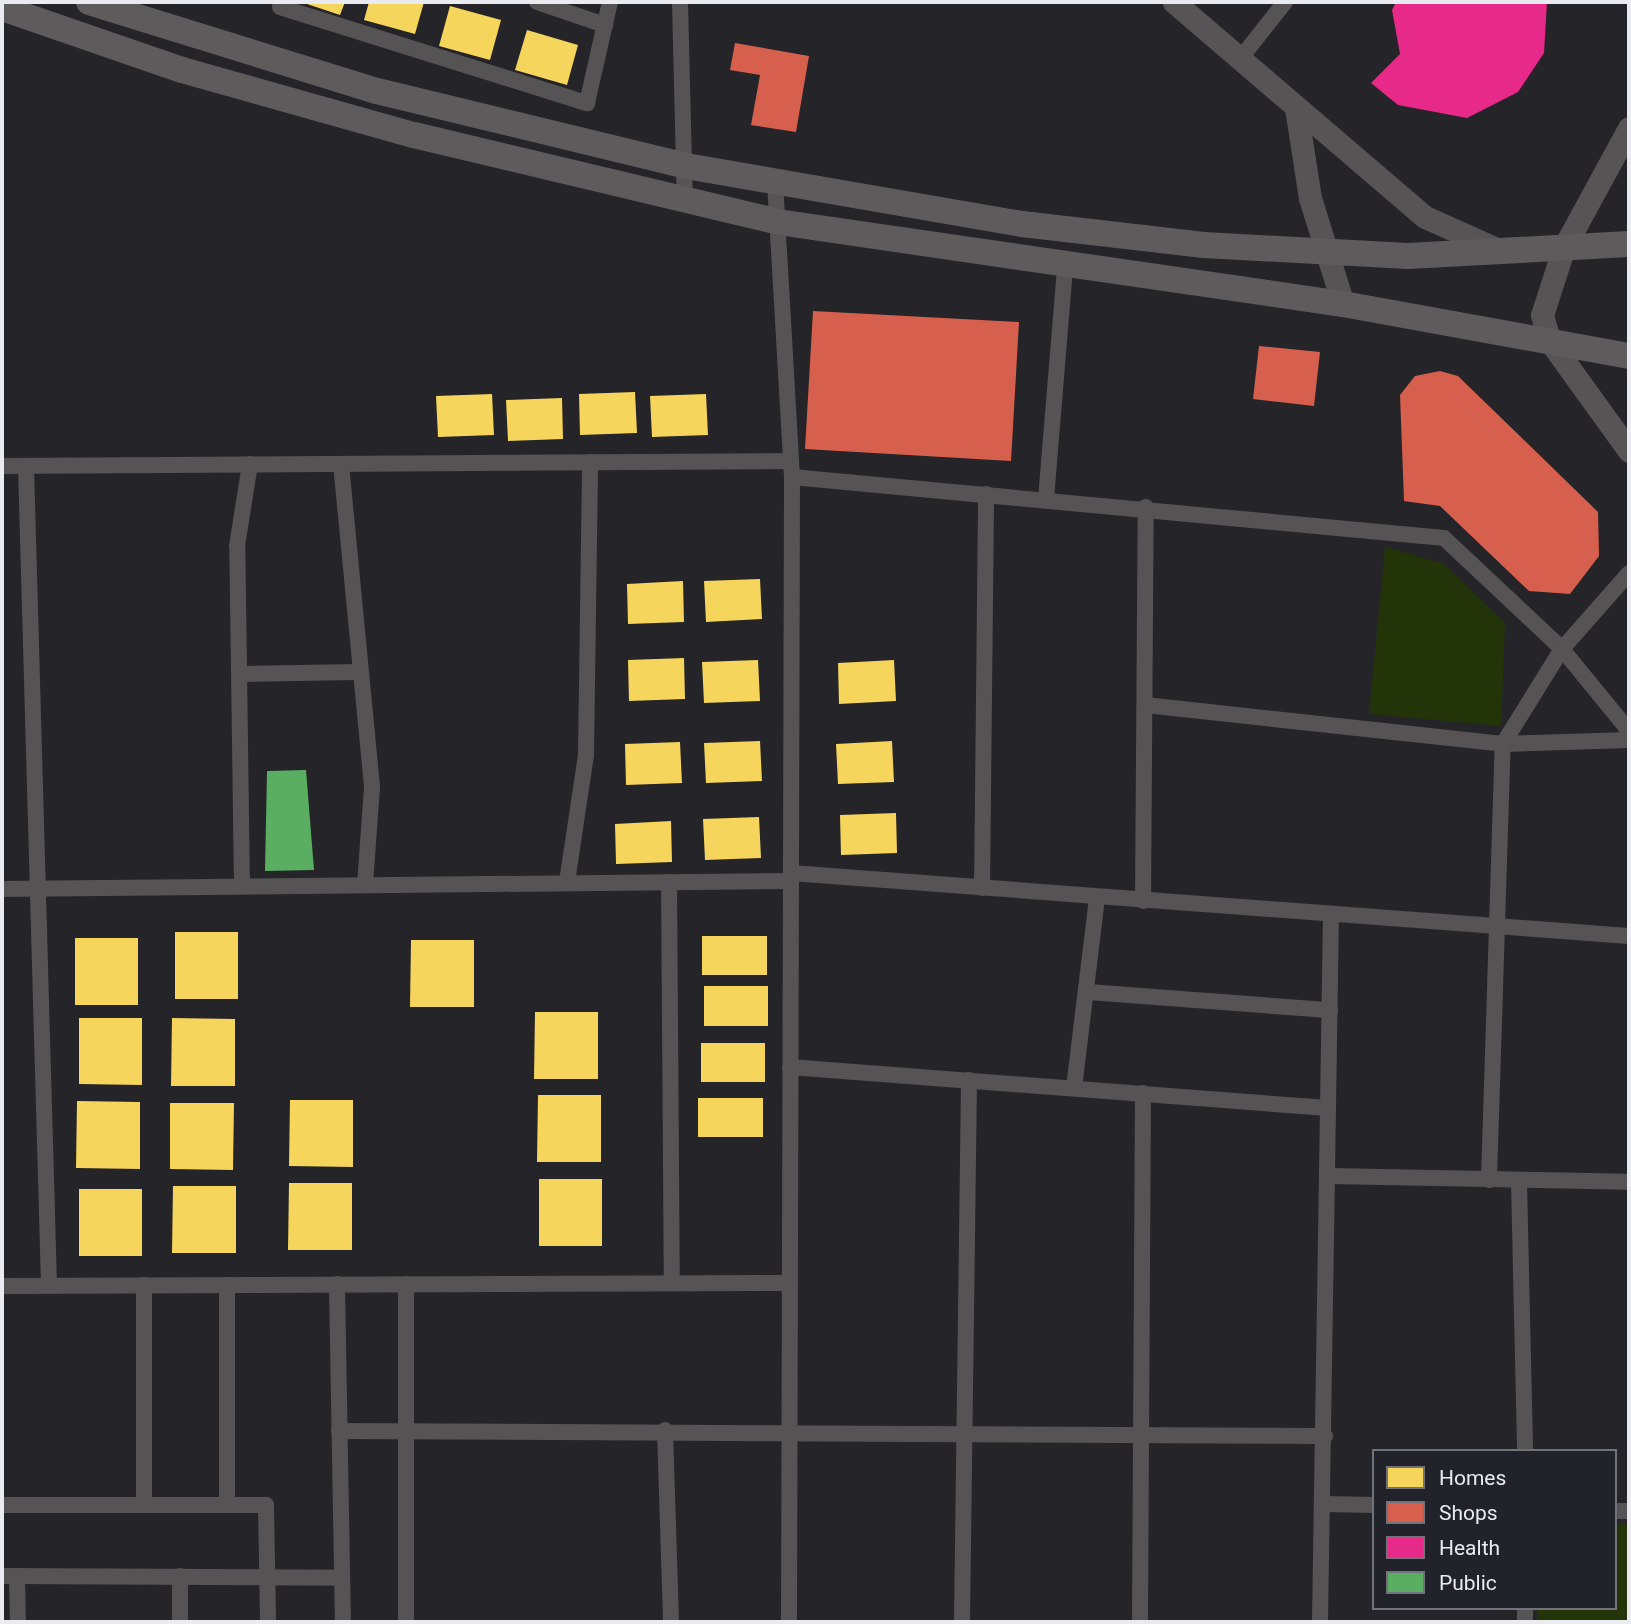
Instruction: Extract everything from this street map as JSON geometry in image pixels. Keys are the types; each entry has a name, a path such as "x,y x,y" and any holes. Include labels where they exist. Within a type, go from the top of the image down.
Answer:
{"main road":[{"path":"89,2 130,9 377,91 686,166 1022,224 1325,253 1408,256 1497,249 1629,244"},
{"path":"1174,2 1425,217 1497,249"},
{"path":"2,8 182,69 414,135 778,222 1065,266 1343,304 1629,356"},
{"path":"1296,108 1325,253 1343,304"},
{"path":"1629,128 1564,247 1542,315 1549,341 1629,451"}],"street":[{"path":"537,2 605,25"},
{"path":"280,7 587,103 610,2"},
{"path":"680,2 685,200"},
{"path":"1240,59 1285,2"},
{"path":"775,181 792,469 789,1622"},
{"path":"1046,499 1065,266"},
{"path":"567,882 586,755 590,462"},
{"path":"2,466 590,462 792,469 986,494 1444,538 1562,649 1629,731"},
{"path":"242,886 243,674 237,546 250,464"},
{"path":"341,464 358,672 372,787 365,885"},
{"path":"26,467 49,1286"},
{"path":"982,888 986,494"},
{"path":"1143,901 1146,508"},
{"path":"1489,1180 1503,744 1562,649 1629,573"},
{"path":"243,674 358,672"},
{"path":"1145,705 1503,744 1629,740"},
{"path":"2,889 669,882 791,877 982,888 1331,917 1629,936"},
{"path":"669,882 672,1283"},
{"path":"1074,1088 1088,992 1097,899"},
{"path":"1320,1622 1324,1504 1331,917"},
{"path":"1088,992 1330,1010"},
{"path":"790,1067 1327,1108"},
{"path":"962,1622 967,1430 968,1080"},
{"path":"1140,1622 1143,1093"},
{"path":"1328,1176 1519,1182 1629,1182"},
{"path":"1519,1182 1525,1449"},
{"path":"2,1286 790,1283"},
{"path":"337,1284 343,1622"},
{"path":"406,1284 406,1622"},
{"path":"144,1285 144,1505"},
{"path":"227,1285 227,1505"},
{"path":"665,1430 671,1622"},
{"path":"340,1431 967,1430 1141,1437 1325,1436"},
{"path":"1324,1504 1372,1505"},
{"path":"2,1505 266,1505 268,1622"},
{"path":"18,1622 9,1576 342,1578"},
{"path":"180,1576 180,1622"}],"green space":[{"path":"1385,547 1444,564 1505,623 1501,726 1369,714"},
{"path":"1617,1524 1629,1524 1629,1622 1537,1622 1537,1610 1617,1610"}],"building: Homes":[{"path":"301,2 345,2 340,15"},
{"path":"369,2 424,2 415,34 364,20"},
{"path":"450,6 501,20 490,60 439,46"},
{"path":"527,30 578,45 567,85 515,70"},
{"path":"635,392 637,433 580,435 579,394"},
{"path":"492,394 494,435 438,437 436,396"},
{"path":"706,394 708,435 652,437 650,396"},
{"path":"562,398 563,439 508,441 506,400"},
{"path":"760,579 762,619 706,622 704,581"},
{"path":"683,581 684,622 628,624 627,584"},
{"path":"684,658 685,699 629,701 628,660"},
{"path":"758,660 760,701 704,703 702,662"},
{"path":"894,660 896,701 839,704 838,663"},
{"path":"760,741 762,781 706,783 704,743"},
{"path":"892,741 894,782 838,784 836,744"},
{"path":"680,742 682,783 626,785 625,744"},
{"path":"896,813 897,853 841,855 840,815"},
{"path":"759,817 761,858 705,860 703,819"},
{"path":"671,821 672,862 616,864 615,824"},
{"path":"175,932 238,932 238,999 175,999"},
{"path":"702,936 767,936 767,975 702,975"},
{"path":"75,938 138,938 138,1005 75,1005"},
{"path":"411,940 474,940 474,1007 410,1007"},
{"path":"704,986 768,986 768,1026 704,1026"},
{"path":"535,1012 598,1012 598,1079 534,1079"},
{"path":"79,1018 142,1018 142,1085 79,1084"},
{"path":"172,1018 235,1019 235,1086 171,1086"},
{"path":"701,1043 765,1043 765,1082 701,1082"},
{"path":"538,1095 601,1095 601,1162 537,1162"},
{"path":"698,1098 763,1098 763,1137 698,1137"},
{"path":"290,1100 353,1100 353,1167 289,1166"},
{"path":"77,1101 140,1102 140,1169 76,1168"},
{"path":"170,1103 234,1103 233,1170 170,1169"},
{"path":"539,1179 602,1179 602,1246 539,1246"},
{"path":"289,1183 352,1183 352,1250 288,1250"},
{"path":"173,1186 236,1186 236,1253 172,1253"},
{"path":"79,1189 142,1189 142,1256 79,1256"}],"building: Shops":[{"path":"735,43 809,56 796,132 751,125 760,75 730,70"},
{"path":"813,311 1019,322 1011,461 805,449"},
{"path":"1259,346 1320,352 1314,406 1253,399"},
{"path":"1440,371 1458,376 1598,512 1599,556 1570,594 1529,591 1440,506 1404,501 1400,395 1415,376"}],"building: Health":[{"path":"1396,2 1547,2 1544,53 1518,92 1467,118 1398,105 1371,83 1400,54 1392,10"}],"building: Public":[{"path":"306,770 314,870 265,871 267,771"}]}
